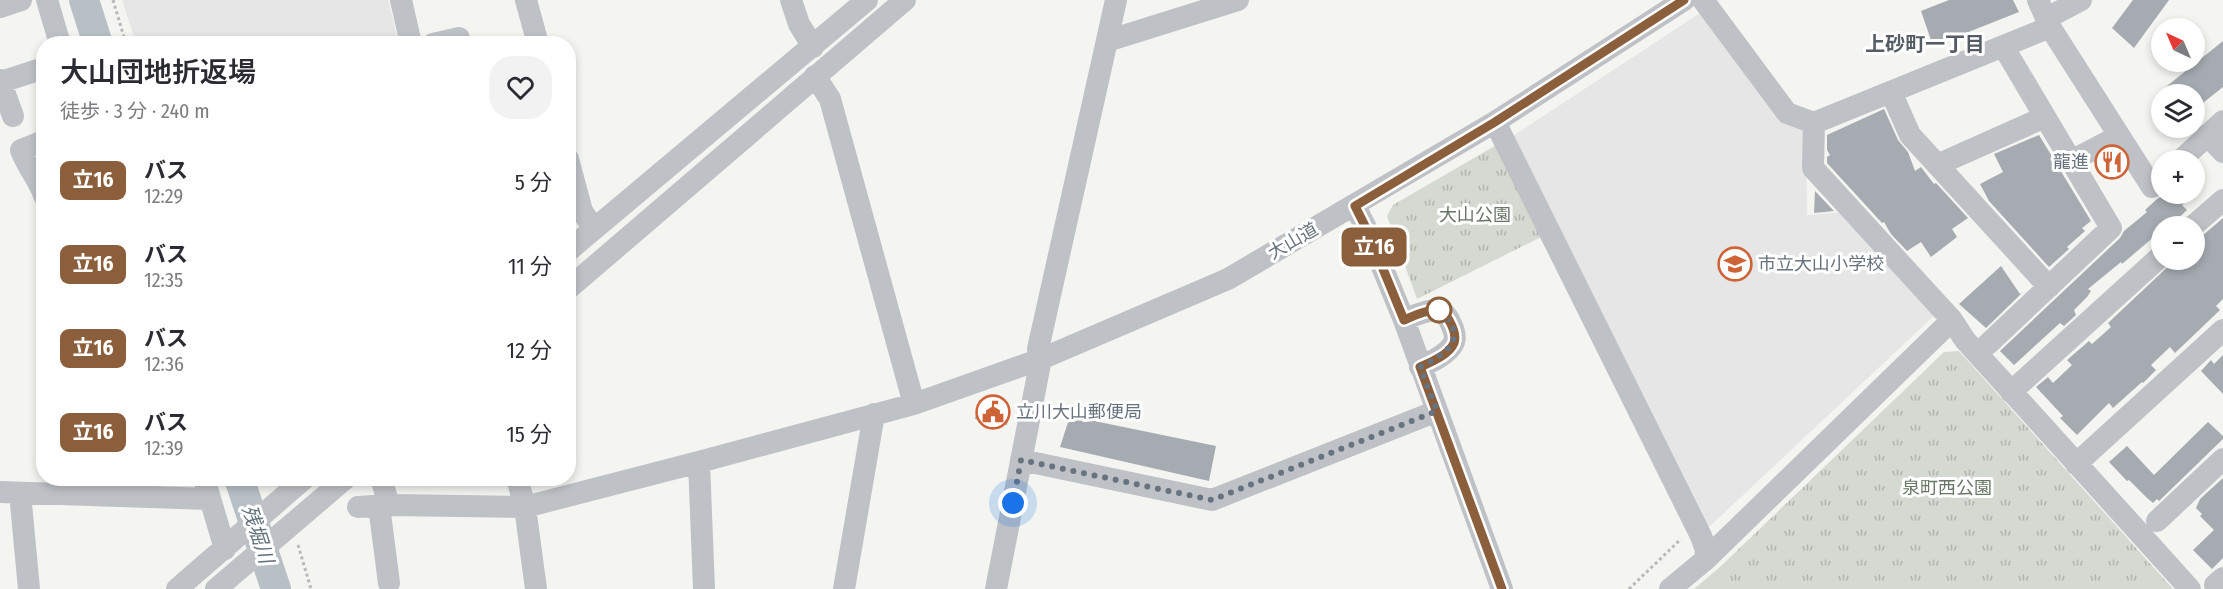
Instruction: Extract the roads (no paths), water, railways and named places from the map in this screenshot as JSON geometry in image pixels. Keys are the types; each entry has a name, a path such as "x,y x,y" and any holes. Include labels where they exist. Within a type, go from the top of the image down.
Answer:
{"street":[{"path":"0,6 21,0"},
{"path":"47,0 58,36"},
{"path":"401,0 409,36"},
{"path":"526,0 536,36"},
{"path":"791,0 800,24 813,47"},
{"path":"576,244 867,0"},
{"path":"576,283 905,0"},
{"path":"996,589 1041,359 1038,349 1116,0"},
{"path":"1107,41 1238,0"},
{"name":"大山道","path":"375,506 525,507 914,404 1041,359 1227,279 1495,122 1684,0"},
{"path":"1703,0 1787,113 1814,123 2003,46 2045,15 2081,0"},
{"path":"2045,15 2151,186"},
{"path":"1988,344 2111,228 2003,46"},
{"path":"13,116 0,81 36,70"},
{"path":"815,76 830,99 914,404"},
{"path":"1891,92 1910,135 2049,287"},
{"path":"1937,165 2045,117"},
{"path":"1495,122 1695,525 1706,550 1704,560"},
{"path":"1814,123 1813,168 1952,320 1965,340 2011,392 2190,589"},
{"path":"2192,150 2215,128 2223,152"},
{"path":"2071,161 2119,136"},
{"path":"36,144 21,150 28,167 36,176"},
{"path":"576,189 582,211 594,229"},
{"path":"2205,216 2223,200"},
{"path":"1355,206 1404,320 1502,589"},
{"path":"576,247 586,249 590,260 576,283"},
{"path":"2011,392 2151,265"},
{"path":"1404,320 1428,310 1439,310 1448,317 1455,332 1454,343 1446,352 1420,367"},
{"path":"1670,589 1704,560 1952,320"},
{"path":"2076,464 2223,330"},
{"path":"1021,460 1212,500 1437,411"},
{"path":"844,589 874,414"},
{"path":"2157,521 2223,459"},
{"path":"699,462 704,589"},
{"path":"177,589 296,486"},
{"path":"216,589 244,565 292,535 338,486"},
{"path":"379,486 375,506 389,583"},
{"path":"519,486 525,507 536,589"},
{"path":"28,589 5,489 207,489 230,544"}],"waterway":[{"name":"残堀川","path":"84,0 95,36"},
{"name":"残堀川","path":"242,486 276,589"}],"place":[{"name":"龍進","path":"2112,162"},
{"name":"市立大山小学校","path":"1735,264"},
{"name":"立川大山郵便局","path":"993,412"}],"district":[{"name":"上砂町一丁目","path":"1925,44"}],"park label":[{"name":"大山公園","path":"1475,215"},
{"name":"泉町西公園","path":"1947,488"}]}
